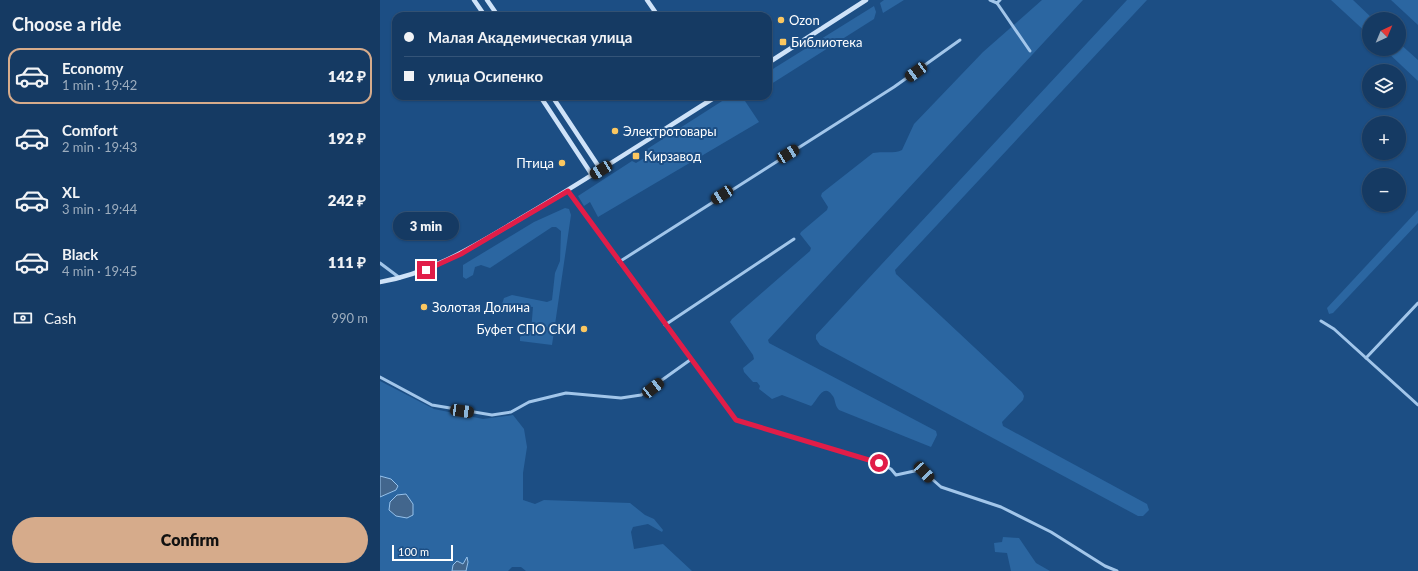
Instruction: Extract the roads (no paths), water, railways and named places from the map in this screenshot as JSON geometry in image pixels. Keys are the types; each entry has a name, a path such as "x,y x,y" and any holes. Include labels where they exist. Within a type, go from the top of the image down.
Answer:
{"main road":[{"path":"474,0 482,12"},
{"path":"487,0 495,12"},
{"path":"646,0 655,12"},
{"path":"772,60 866,0"},
{"path":"543,100 592,175"},
{"path":"555,100 601,170"},
{"path":"380,282 400,278 434,267 461,254 568,191 711,100"}],"street":[{"path":"990,0 997,3 1030,50"},
{"path":"997,3 1000,0"},
{"path":"619,262 894,88 960,40"},
{"path":"568,191 690,360 736,420 879,463 891,469 896,475 919,470 924,472 941,487 1002,507 1051,532 1105,566 1117,571"},
{"path":"665,325 794,239"},
{"path":"380,263 400,278"},
{"path":"1366,358 1418,303"},
{"path":"1321,321 1334,329 1418,405"},
{"path":"380,377 432,405 492,415 511,412 529,402 566,393 621,398 641,395 653,388 690,360"}],"place":[{"name":"Ozon","path":"781,20"},
{"name":"Библиотека","path":"783,42"},
{"name":"Электротовары","path":"615,131"},
{"name":"Кирзавод","path":"636,156"},
{"name":"Птица","path":"562,163"},
{"name":"Золотая Долина","path":"424,307"},
{"name":"Буфет СПО СКИ","path":"584,329"}]}
